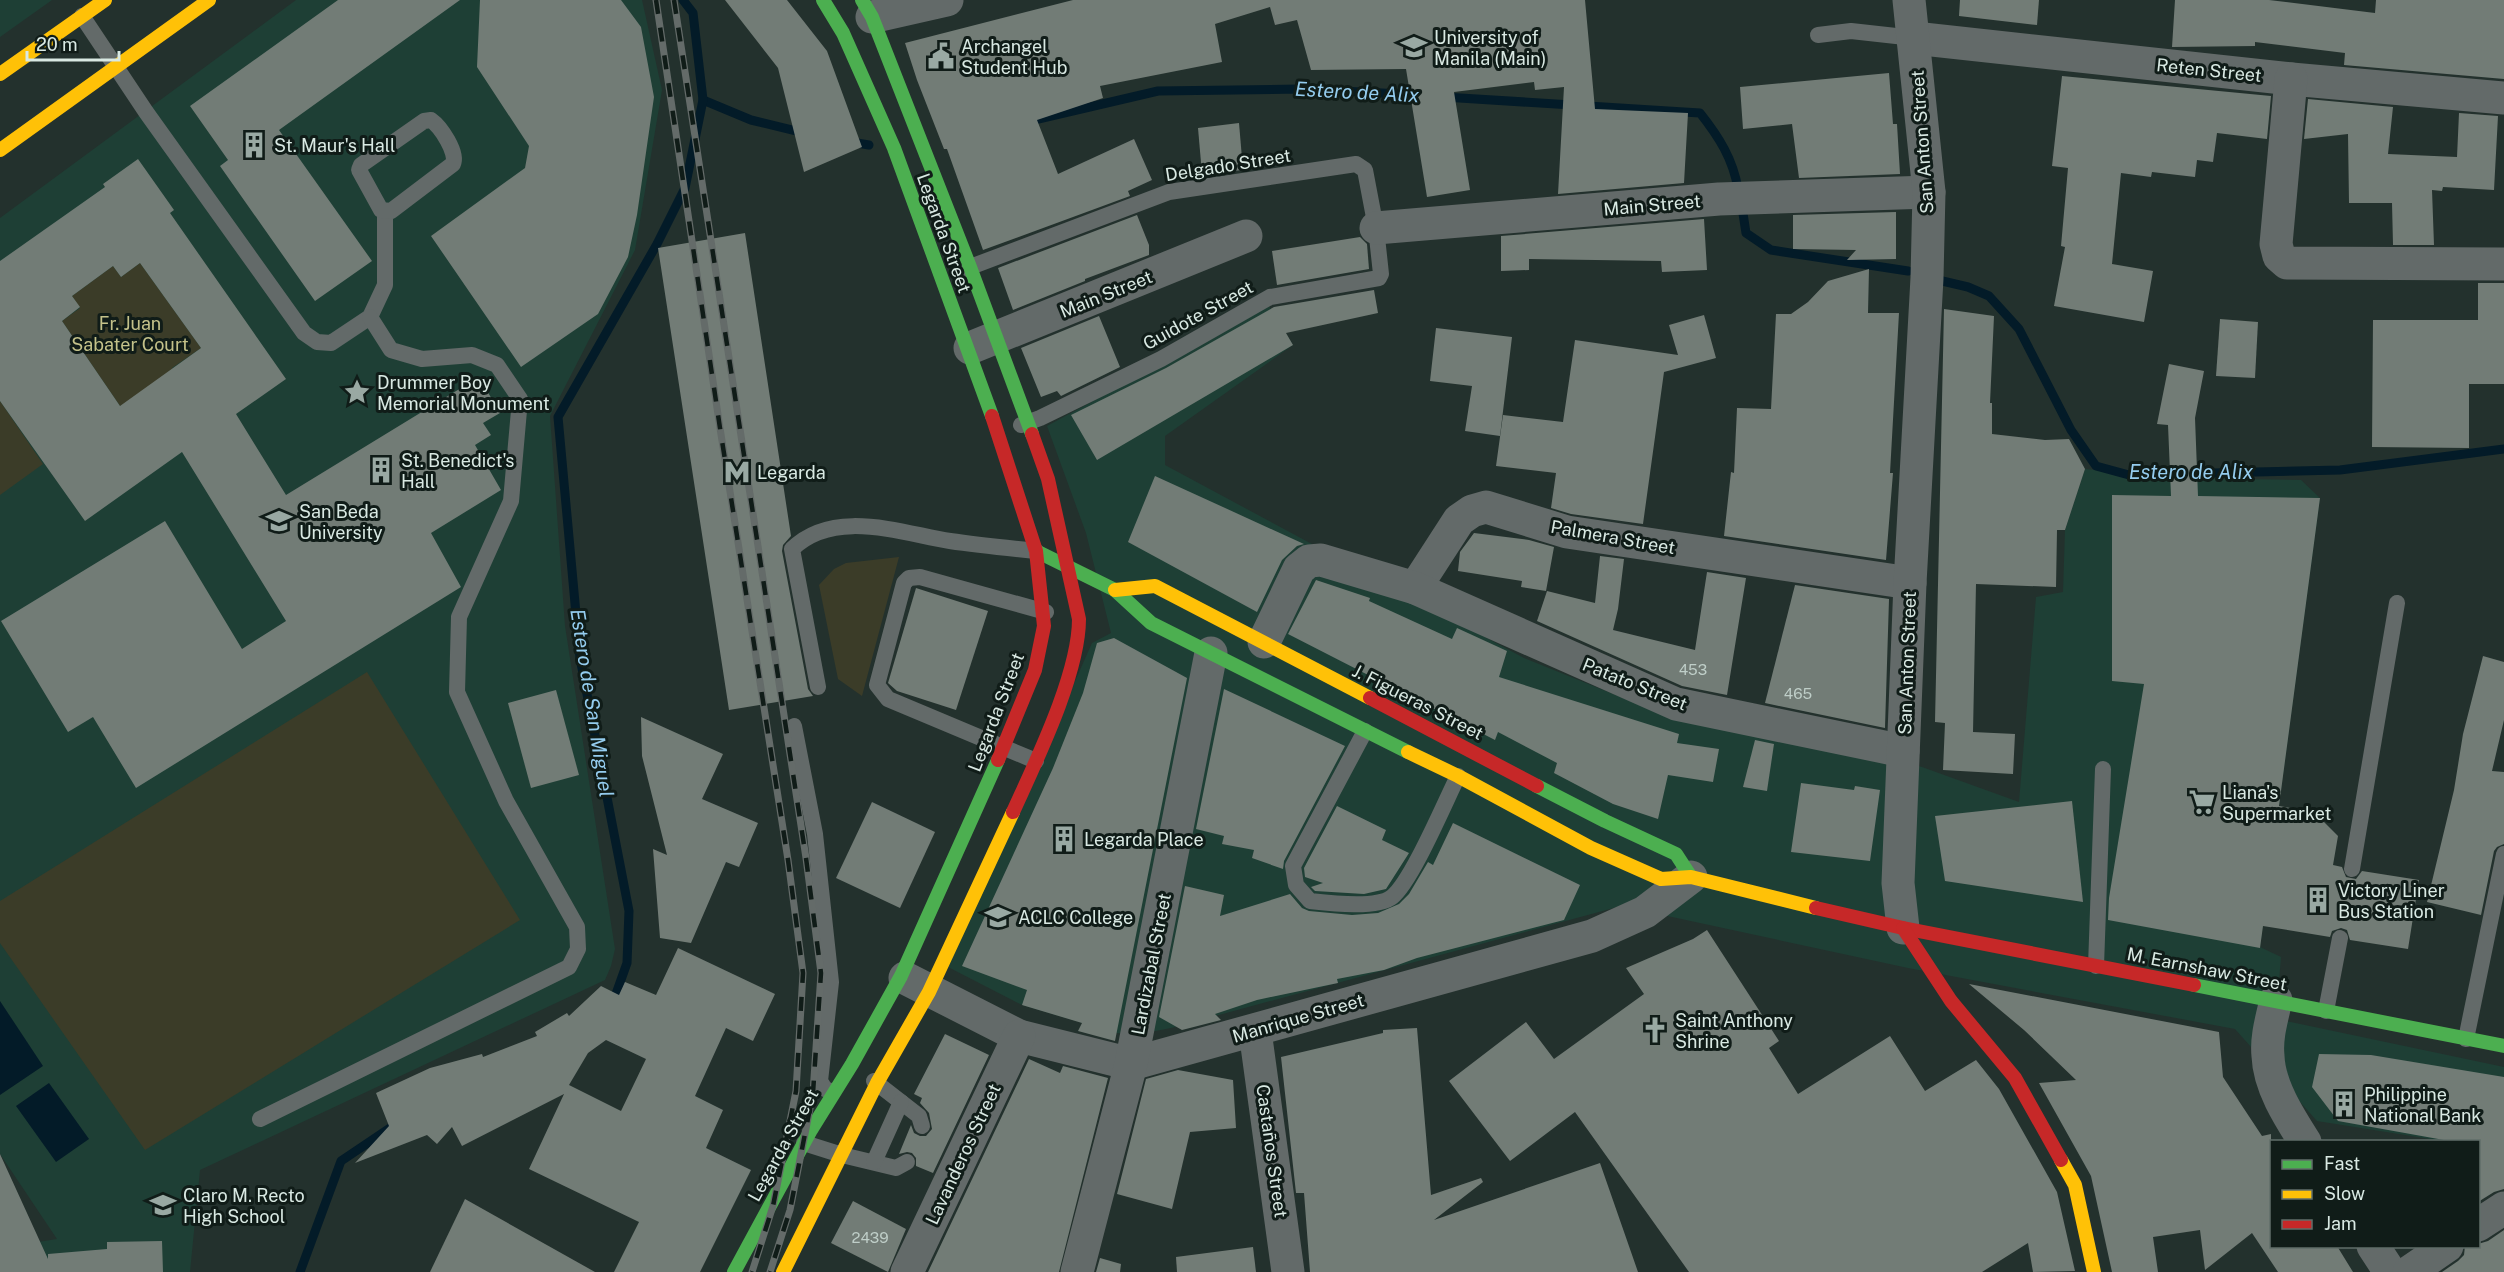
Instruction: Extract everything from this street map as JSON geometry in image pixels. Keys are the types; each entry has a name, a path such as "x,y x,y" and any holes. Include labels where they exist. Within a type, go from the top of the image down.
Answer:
{"street":[{"path":"0,74 105,0"},
{"path":"0,150 209,0"},
{"name":"Legarda Street","path":"734,1272 804,1143 852,1064 901,976 1004,747 1035,670 1044,626 1036,551 999,436 894,148 843,33 823,0"},
{"path":"867,8 946,0"},
{"name":"San Anton Street","path":"1909,0 1929,192 1927,278 1910,583 1898,883 1903,928 1951,1001 2015,1078 2074,1185 2094,1272"},
{"name":"Legarda Street","path":"791,1270 842,1155 877,1083 929,992 1036,761 1065,686 1079,633 1079,619 1068,566 1047,480 970,267 867,8"},
{"name":"Reten Street","path":"1914,38 2291,79 2504,98"},
{"path":"2291,79 2276,244 2279,256 2287,263 2504,264"},
{"name":"Main Street","path":"1376,228 1719,199 1929,192"},
{"name":"Main Street","path":"966,350 1246,236"},
{"name":"Palmera Street","path":"1415,588 1459,520 1472,511 1486,507 1567,532 1910,583"},
{"name":"J. Figueras Street","path":"1036,551 1115,590 1151,623 1211,653 1371,717 1677,854 1691,877"},
{"path":"1264,642 1299,569 1309,561 1321,560 1415,588"},
{"name":"J. Figueras Street","path":"1115,590 1155,586 1264,642 1458,776 1591,848 1661,879 1691,877 1903,928"},
{"name":"Patato Street","path":"1415,588 1676,704 1903,751"},
{"name":"Lardizabal Street","path":"1077,1272 1131,1064 1211,653"},
{"name":"Manrique Street","path":"901,976 1019,1036 1131,1064 1592,936 1645,912 1691,877"},
{"name":"M. Earnshaw Street","path":"1903,928 2504,1046"},
{"path":"2276,1000 2267,1055 2271,1078 2304,1140"},
{"name":"Castaños Street","path":"1255,1031 1288,1272"},
{"name":"Lavanderos Street","path":"907,1272 1019,1036"},
{"path":"2480,1224 2504,1208"},
{"path":"2374,1248 2390,1272"},
{"path":"2409,1272 2444,1248"}],"lane":[{"path":"82,16 146,112 304,333 317,342 331,343 370,317 385,285 385,211"},
{"path":"1818,35 1851,31 1914,38"},
{"path":"431,120 436,124 454,153 453,165 391,211 385,211 381,210 361,176 359,170 361,165 424,121 431,120"},
{"name":"Delgado Street","path":"943,278 1169,192 1356,165 1365,170 1376,228"},
{"name":"Guidote Street","path":"999,436 1161,359 1270,297 1379,278 1381,274 1376,228"},
{"path":"260,1119 569,967 578,949 577,927 506,801 457,692 459,617 511,501 520,399 497,365 472,355 422,359 391,350 370,317"},
{"path":"818,687 792,549 802,540 822,530 856,526 892,529 948,540 1036,551"},
{"path":"1036,761 888,699 880,691 877,685 904,584 909,578 920,577 1079,619"},
{"path":"2352,869 2397,603"},
{"path":"1371,717 1293,866 1296,885 1310,901 1336,904 1381,902 1392,897 1408,874 1458,776"},
{"path":"794,726 815,834 831,982 820,1081 825,1089 833,1092"},
{"path":"2096,966 2103,769"},
{"path":"2466,1039 2504,854"},
{"path":"2326,1011 2340,938"},
{"path":"852,1064 919,1116 922,1126"},
{"path":"874,1162 901,1102"},
{"path":"804,1143 896,1168 907,1162"}],"shaded area":[{"path":"0,0 52,0 0,37"},
{"name":"San Beda University","path":"296,0 642,0 662,90 635,250 550,416 565,626 615,949 605,980 200,1170 190,1272 0,1272 0,1248 57,1239 0,1154 0,218"},
{"path":"1269,306 1293,345 1165,436 1165,465 1524,658 1670,717 1885,757 1922,767 2019,802 2036,597 2063,592 2065,530 2085,469 2177,478 2301,480 2320,498 2260,947 2281,957 2276,1019 2504,1067 2504,1152 2480,1143 2480,1140 2437,1140 2317,1121 2235,1029 1908,968 1621,906 1171,1028 1135,1035 1117,1033 1022,1005 948,967 1092,643 1111,633 1086,533 1047,426"}],"green space":[{"name":"Fr. Juan Sabater Court","path":"140,263 201,348 172,368 181,381 120,406 62,321 80,308 72,296 113,266 121,277"},
{"path":"0,401 43,464 0,495"},
{"path":"899,557 862,696 838,679 819,585 834,569 846,563"},
{"path":"367,672 520,920 145,1150 0,943 0,901"}],"water":[{"path":"0,1001 43,1066 0,1095"},
{"path":"49,1083 89,1139 56,1162 16,1106"}],"building":[{"name":"St. Maur's Hall","path":"338,0 460,0 279,130 372,261 315,301 220,166 228,160 190,106"},
{"path":"480,0 621,0 641,27 654,97 637,215 628,257 598,314 521,367 431,236 525,168 529,146 477,67"},
{"path":"725,0 787,0 827,51 862,147 804,172 778,68"},
{"path":"1073,0 1585,0 1595,109 1688,113 1684,183 1558,194 1564,87 1535,90 1534,82 1454,92 1470,190 1427,197 1406,69 1311,70 1297,20 1275,25 1270,7 1215,24 1222,62 1100,86 1103,98 1037,120 1058,174 1134,139 1152,180 1128,191 1130,196 983,250 947,149 944,149 905,43"},
{"path":"1960,0 2039,0 2037,25 1959,16"},
{"path":"2175,0 2269,0 2375,13 2376,0 2504,0 2504,79 2344,65 2345,53 2255,42 2255,46 2172,47"},
{"path":"1889,73 1893,124 1897,124 1900,174 1799,178 1792,124 1743,129 1740,87"},
{"path":"2062,76 2271,96 2267,139 2217,133 2213,162 2197,160 2195,177 2152,172 2151,177 2121,173 2112,264 2153,271 2144,322 2054,306 2065,247 2061,246 2068,168 2052,166"},
{"path":"2308,99 2393,107 2388,154 2457,157 2459,113 2498,116 2494,190 2443,187 2442,191 2432,190 2434,245 2393,245 2392,203 2349,203 2348,134 2304,139"},
{"path":"1239,123 1243,170 1202,174 1198,128"},
{"path":"138,159 174,210 170,213 286,379 236,414 286,495 479,377 500,413 483,423 491,435 475,445 501,490 431,533 461,587 136,788 93,717 68,732 1,621 165,521 242,649 286,621 182,452 85,521 0,401 0,261 105,187 103,184","holes":["140,263 201,348 120,406 62,321 80,307 72,296 113,266 121,277"]},
{"path":"1896,212 1896,259 1847,260 1856,250 1793,249 1793,215"},
{"path":"1137,215 1149,245 1149,255 1013,310 998,268"},
{"path":"1704,219 1707,270 1662,272 1661,261 1529,259 1529,270 1501,271 1501,236"},
{"name":"Legarda","path":"745,233 791,536 783,545 782,551 808,689 813,696 729,710 658,248"},
{"path":"1360,237 1367,244 1369,269 1277,285 1272,251"},
{"path":"1869,269 1868,313 1899,313 1890,473 1893,473 1886,560 1724,536 1731,472 1734,473 1737,408 1771,409 1776,314 1791,314 1808,302 1828,281"},
{"path":"2478,283 2504,283 2504,384 2469,384 2469,448 2372,447 2373,320 2478,320"},
{"path":"1374,290 1378,313 1286,333 1293,345 1097,460 1071,415 1166,368 1274,307"},
{"path":"1944,309 1994,316 1990,403 1992,403 1992,434 2045,440 2069,439 2085,469 2065,530 2057,530 2056,587 1976,584 1973,732 2015,734 2013,774 1943,770 1945,723 1935,722"},
{"path":"1704,315 1716,358 1664,372 1643,524 1571,514 1551,508 1556,473 1496,466 1503,415 1563,422 1575,340 1678,355 1669,325"},
{"path":"1099,316 1120,367 1061,396 1057,391 1041,397 1021,348"},
{"path":"2220,319 2258,322 2255,378 2216,376"},
{"path":"1436,328 1512,337 1500,436 1465,431 1472,386 1430,381"},
{"name":"Liana's Supermarket","path":"2169,364 2204,371 2195,418 2198,496 2320,498 2279,806 2314,812 2338,836 2333,865 2342,867 2346,877 2356,879 2362,871 2419,880 2408,949 2350,940 2347,930 2341,928 2332,931 2330,937 2263,926 2260,948 2108,920 2109,898 2144,684 2112,681 2112,495 2171,496 2168,425 2157,424"},
{"path":"1155,476 1304,544 1297,546 1282,560 1257,612 1128,542"},
{"path":"1474,533 1529,540 1554,547 1546,591 1521,587 1522,581 1458,571 1460,552"},
{"path":"1600,556 1624,559 1613,630 1695,650 1707,572 1746,578 1727,695 1682,686 1537,621 1547,591 1595,603"},
{"path":"1316,580 1370,598 1369,601 1452,639 1457,628 1507,651 1499,677 1679,734 1677,743 1719,749 1713,782 1668,775 1658,819 1613,804 1554,773 1557,763 1498,732 1495,740 1288,634"},
{"path":"1795,585 1889,599 1885,728 1765,703"},
{"path":"916,588 988,611 956,710 897,691 888,683"},
{"path":"1114,638 1187,678 1115,1041 1078,1031 1082,1023 1022,1005 1027,990 962,966 1053,768 1083,693 1097,643"},
{"path":"2483,656 2504,662 2504,720 2492,771 2504,772 2504,844 2494,851 2481,915 2427,902 2454,790 2463,734"},
{"path":"1224,689 1345,746 1284,861 1283,869 1252,858 1254,850 1222,844 1224,836 1196,829"},
{"path":"556,690 579,775 531,788 508,703"},
{"path":"641,717 723,754 702,799 758,823 739,867 726,862 691,943 660,938 653,849 667,855 642,756"},
{"path":"1755,740 1774,744 1767,791 1743,787"},
{"path":"1801,783 1854,790 1855,786 1880,790 1870,861 1791,852"},
{"path":"2072,801 2083,902 1945,881 1935,816"},
{"path":"872,802 935,832 900,908 836,878"},
{"path":"1337,806 1386,830 1382,840 1409,853 1386,889 1364,894 1315,891 1311,887 1323,883 1305,877 1304,868"},
{"path":"1453,823 1580,885 1564,920 1417,958 1384,970 1337,979 1338,983 1257,1000 1215,1014 1221,1020 1182,1030 1159,1017 1185,886 1224,895 1220,916 1290,894 1302,908 1309,911 1352,915 1378,913 1399,904 1409,894 1428,862 1433,865"},
{"path":"1707,930 1779,1041 1769,1048 1798,1094 1890,1036 1925,1091 1976,1060 1999,1089 2057,1192 2075,1271 2033,1272 2028,1243 1982,1272 1689,1272 1575,1112 1510,1161 1449,1081 1526,1022 1554,1059 1644,994 1626,968 1693,939"},
{"path":"678,948 775,994 753,1041 726,1028 695,1096 723,1110 706,1148 751,1170 700,1272 614,1272 639,1222 529,1169 564,1094 462,1146 452,1127 437,1144 427,1135 355,1163 389,1126 376,1093 430,1068 482,1054 483,1057 537,1036 535,1032 567,1013 569,1016 601,986 619,995 625,982 656,995","holes":["606,1040 646,1059 621,1111 569,1085 588,1053"]},
{"path":"1969,984 2219,1032 2223,1077 2262,1136 2271,1134 2270,1248 2338,1248 2353,1272 2278,1272 2252,1233 2205,1270 2200,1230 2153,1237 2158,1272 2112,1272 2091,1176 2039,1083 2076,1080 2024,1030"},
{"path":"1417,1028 1431,1195 1481,1178 1483,1182 1434,1220 1600,1163 1638,1272 1310,1272 1304,1193 1296,1193 1281,1057 1383,1033 1383,1030"},
{"path":"945,1034 989,1055 933,1173 916,1166 916,1158 912,1153 899,1154 911,1125 914,1133 920,1136 926,1136 932,1129 929,1113 920,1103 922,1098 914,1094"},
{"path":"2319,1054 2371,1055 2504,1077 2504,1189 2480,1201 2480,1140 2444,1140 2338,1121 2312,1087"},
{"path":"1029,1059 1060,1073 1063,1066 1108,1078 1059,1272 928,1272"},
{"path":"1178,1070 1233,1080 1236,1128 1190,1132 1172,1209 1117,1194 1146,1079"},
{"path":"0,1154 48,1259 48,1254 107,1249 107,1242 162,1241 163,1272 0,1272"},
{"path":"465,1199 595,1272 430,1272"},
{"path":"853,1201 906,1229 888,1272 831,1243"},
{"path":"2504,1230 2504,1272 2442,1272 2464,1255 2465,1248 2480,1248 2480,1243 2488,1241"},
{"path":"1253,1247 1256,1272 1177,1272 1176,1257"},
{"path":"1100,1258 1121,1264 1120,1272 1096,1272"}],"waterway":[{"name":"Estero de San Miguel","path":"612,1005 627,963 629,911 580,658 558,417 657,244 685,188 703,100 693,13 683,0"},
{"name":"Estero de Alix","path":"1034,120 1158,91 1300,89 1422,95"},
{"name":"Estero de Alix","path":"1444,97 1700,113 1724,149 1733,168 1738,189"},
{"name":"Estero de Alix","path":"703,100 751,120 805,133"},
{"name":"Estero de Alix","path":"851,142 869,145"},
{"name":"Estero de Alix","path":"1742,207 1746,233 1771,250 1908,271"},
{"name":"Estero de Alix","path":"1938,280 1968,287 1989,296 2019,329 2071,430 2096,466 2129,475 2340,470 2504,449"},
{"name":"Estero de San Miguel","path":"300,1272 341,1161 393,1126"}],"railway":[{"path":"656,0 788,860 803,973 796,1091 773,1206 752,1272"},
{"path":"674,0 806,858 821,973 813,1093 790,1210 770,1272"}],"traffic: fast":[{"path":"823,0 843,33 894,148 992,416"},
{"path":"862,0 872,17 970,267 1032,434"},
{"path":"1036,551 1115,590 1151,623 1408,752"},
{"path":"734,1272 811,1130 852,1064 901,976 998,760"},
{"path":"1537,786 1676,854 1691,877"},
{"path":"2194,985 2504,1046"}],"traffic: slow":[{"path":"0,74 105,0"},
{"path":"0,150 209,0"},
{"path":"1115,590 1155,586 1370,698"},
{"path":"1408,752 1458,776 1591,848 1661,879 1691,877 1816,908"},
{"path":"783,1272 877,1083 929,992 1013,812"},
{"path":"2061,1160 2075,1185 2094,1272"}],"traffic: jam":[{"path":"992,416 1036,551 1044,626 1035,670 998,760"},
{"path":"1013,812 1055,717 1064,691 1072,665 1079,619 1048,479 1032,434"},
{"path":"1370,698 1537,786"},
{"path":"1816,908 1903,928 2194,985"},
{"path":"1903,928 1951,1001 2015,1078 2061,1160"}],"place":[{"name":"University of Manila (Main)","path":"1414,47"},
{"name":"Archangel Student Hub","path":"941,56"},
{"name":"St. Maur's Hall","path":"254,145"},
{"name":"Drummer Boy Memorial Monument","path":"357,392"},
{"name":"St. Benedict's Hall","path":"381,470"},
{"name":"Legarda","path":"737,472"},
{"name":"San Beda University","path":"279,521"},
{"name":"Liana's Supermarket","path":"2202,802"},
{"name":"Legarda Place","path":"1064,839"},
{"name":"Victory Liner Bus Station","path":"2318,900"},
{"name":"ACLC College","path":"998,917"},
{"name":"Saint Anthony Shrine","path":"1655,1030"},
{"name":"Philippine National Bank","path":"2344,1104"},
{"name":"Claro M. Recto High School","path":"163,1205"}]}
